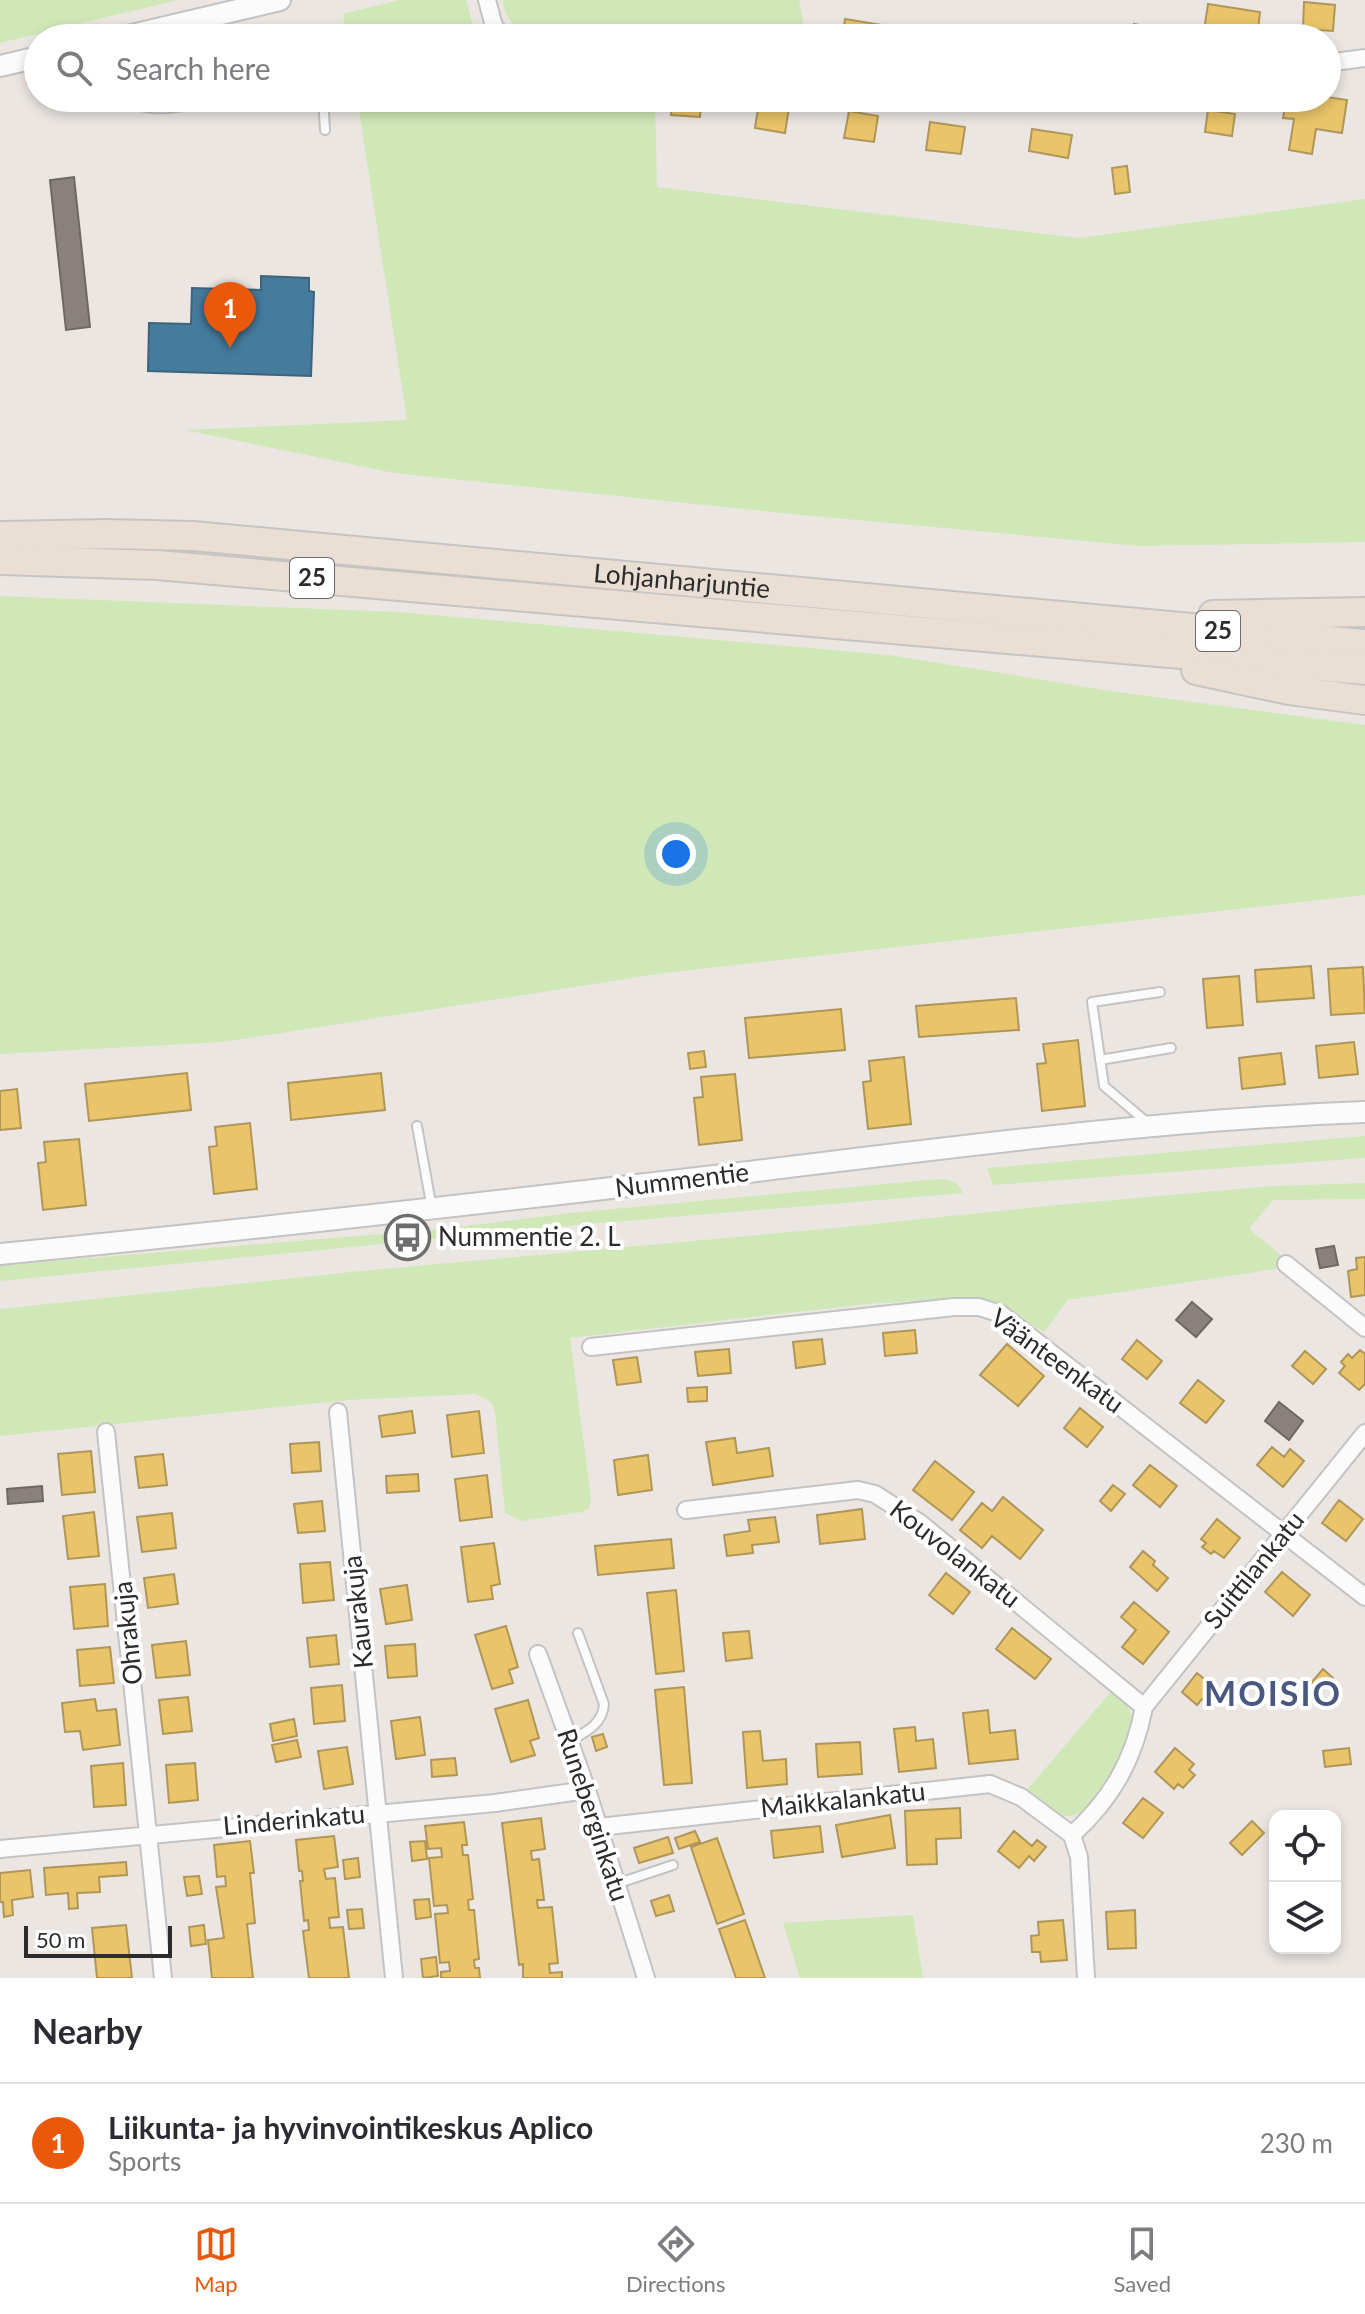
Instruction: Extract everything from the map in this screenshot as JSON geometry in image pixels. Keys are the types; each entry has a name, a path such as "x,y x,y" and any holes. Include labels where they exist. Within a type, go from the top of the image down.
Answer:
{"highway":[{"path":"0,517 41,518 106,534"},
{"name":"Lohjanharjuntie","path":"0,536 193,536 1073,631 1365,670"},
{"name":"Lohjanharjuntie","path":"0,560 157,565 1073,631 1365,644"},
{"path":"1073,631 1365,612"},
{"path":"1073,631 1289,690 1365,700"}],"street":[{"path":"178,24 280,0"},
{"path":"487,0 493,24"},
{"path":"1341,61 1365,58"},
{"path":"0,66 24,60"},
{"name":"Nummentie","path":"0,1254 433,1209 985,1144 1242,1118 1365,1112"},
{"path":"1286,1264 1365,1328"},
{"name":"Väänteenkatu","path":"591,1347 954,1307 979,1307 1001,1314 1365,1597"},
{"name":"Kaurakuja","path":"338,1412 394,1978"},
{"name":"Ohrakuja","path":"106,1432 163,1978"},
{"name":"Suittilankatu","path":"1144,1707 1365,1433"},
{"name":"Kouvolankatu","path":"686,1510 858,1490 875,1494 920,1523 1144,1707"},
{"name":"Runeberginkatu","path":"538,1654 587,1790 646,1978"},
{"path":"1086,1978 1079,1857 1072,1835 1089,1819 1116,1784 1131,1758 1144,1707"},
{"name":"Maikkalankatu","path":"599,1827 990,1784 1006,1788 1021,1797 1072,1835"},
{"name":"Linderinkatu","path":"0,1849 495,1803 587,1790"}],"lane":[{"path":"324,112 325,130"},
{"path":"1153,1127 1104,1086 1092,1002 1160,992"},
{"path":"1100,1060 1171,1048"},
{"path":"417,1126 433,1209"},
{"path":"570,1741 598,1723 604,1704 578,1633"},
{"path":"616,1884 673,1865"}],"green space":[{"path":"0,0 178,0 79,24 24,24 24,37 0,43"},
{"path":"400,0 466,0 473,24 345,24 343,14"},
{"path":"503,0 799,0 803,24 514,24 504,8"},
{"path":"359,112 655,112 657,187 1079,238 1365,199 1365,542 1139,546 802,515 394,473 185,430 407,420"},
{"path":"0,596 399,612 889,655 1118,692 1365,725 1365,895 664,973 224,1042 0,1054"},
{"path":"1365,1136 1365,1158 993,1185 987,1168"},
{"path":"939,1179 953,1182 963,1193 589,1224 0,1281 0,1265 442,1229 570,1213"},
{"path":"1365,1183 1365,1199 1273,1200 1249,1229 1285,1258 1276,1269 1068,1300 1044,1332 994,1302 973,1297 868,1304 570,1338 591,1498 589,1508 583,1512 522,1521 505,1513 495,1412 491,1402 476,1394 348,1400 0,1436 0,1309 361,1271 1057,1205 1273,1186"},
{"path":"1114,1688 1128,1706 1132,1720 1119,1760 1100,1791 1079,1813 1069,1816 1057,1813 1027,1790"},
{"path":"913,1915 923,1978 800,1978 783,1923"}],"building: Homes":[{"path":"1304,2 1335,5 1334,24 1303,24"},
{"path":"1208,4 1260,12 1259,24 1205,24"},
{"path":"845,19 876,24 844,24"},
{"path":"1341,99 1347,100 1342,133 1316,129 1312,154 1289,150 1294,119 1283,118 1284,112 1341,112"},
{"path":"671,112 700,112 700,117 671,115"},
{"path":"757,112 788,112 785,133 755,128"},
{"path":"849,112 878,116 874,142 844,138"},
{"path":"1208,112 1235,114 1232,136 1205,132"},
{"path":"930,122 965,127 961,154 926,150"},
{"path":"1032,129 1072,135 1068,158 1029,151"},
{"path":"1127,166 1130,192 1115,194 1112,168"},
{"path":"1311,966 1314,998 1257,1002 1255,970"},
{"path":"1363,967 1365,1013 1331,1015 1328,969"},
{"path":"1239,976 1243,1025 1207,1028 1203,979"},
{"path":"1016,998 1019,1030 919,1037 916,1006"},
{"path":"841,1009 845,1050 749,1058 745,1018"},
{"path":"1078,1040 1085,1106 1042,1111 1037,1064 1046,1063 1043,1044"},
{"path":"1354,1042 1358,1074 1319,1078 1316,1046"},
{"path":"704,1051 706,1067 690,1069 688,1053"},
{"path":"1281,1053 1285,1084 1242,1089 1239,1058"},
{"path":"904,1057 911,1124 868,1129 863,1082 871,1081 869,1061"},
{"path":"187,1073 191,1110 89,1121 85,1084"},
{"path":"381,1073 385,1110 291,1120 288,1083"},
{"path":"735,1074 742,1140 699,1145 694,1098 703,1097 701,1077"},
{"path":"17,1089 21,1128 0,1130 0,1091"},
{"path":"250,1123 257,1189 214,1194 209,1147 217,1146 215,1127"},
{"path":"79,1139 86,1205 43,1210 38,1163 46,1162 44,1142"},
{"path":"1365,1257 1365,1295 1351,1297 1348,1271 1357,1269 1356,1258"},
{"path":"915,1330 917,1353 885,1356 883,1333"},
{"path":"822,1339 825,1364 796,1368 793,1342"},
{"path":"1137,1340 1162,1361 1147,1379 1122,1359"},
{"path":"1007,1344 1044,1376 1018,1406 980,1375"},
{"path":"729,1349 731,1373 698,1376 695,1352"},
{"path":"1360,1350 1365,1354 1365,1384 1359,1390 1339,1373 1345,1366 1341,1362 1348,1354 1352,1358"},
{"path":"1305,1351 1326,1369 1313,1384 1292,1366"},
{"path":"637,1357 641,1382 617,1385 613,1360"},
{"path":"1198,1380 1224,1401 1206,1423 1180,1403"},
{"path":"707,1387 707,1401 688,1402 687,1388"},
{"path":"1080,1408 1103,1427 1087,1447 1064,1428"},
{"path":"412,1411 415,1433 382,1437 379,1416"},
{"path":"479,1411 484,1453 452,1457 447,1415"},
{"path":"735,1438 737,1453 769,1448 773,1476 713,1485 706,1442"},
{"path":"319,1442 321,1471 292,1473 290,1444"},
{"path":"1272,1447 1284,1457 1290,1449 1304,1461 1283,1487 1257,1465"},
{"path":"91,1451 95,1492 62,1495 58,1454"},
{"path":"163,1454 167,1485 139,1488 135,1457"},
{"path":"648,1455 652,1490 618,1495 614,1460"},
{"path":"935,1461 974,1492 952,1520 913,1490"},
{"path":"1150,1465 1177,1486 1160,1507 1133,1485"},
{"path":"418,1474 419,1491 387,1493 386,1476"},
{"path":"487,1475 492,1517 460,1521 455,1479"},
{"path":"1113,1485 1125,1494 1111,1511 1100,1501"},
{"path":"1003,1497 1043,1530 1020,1559 992,1536 982,1548 960,1530 982,1503 992,1511"},
{"path":"1339,1500 1363,1519 1346,1541 1322,1523"},
{"path":"322,1501 325,1531 298,1533 294,1504"},
{"path":"862,1509 865,1539 820,1544 817,1515"},
{"path":"94,1512 99,1556 68,1559 63,1516"},
{"path":"172,1513 176,1548 142,1552 137,1517"},
{"path":"775,1517 779,1542 752,1545 753,1553 727,1556 724,1535 750,1531 748,1520"},
{"path":"1217,1519 1240,1538 1224,1558 1202,1547 1206,1543 1201,1539"},
{"path":"671,1539 674,1568 598,1575 595,1546"},
{"path":"494,1543 500,1584 491,1586 493,1599 468,1602 461,1547"},
{"path":"1143,1551 1168,1578 1157,1591 1130,1567"},
{"path":"330,1562 334,1600 303,1603 300,1564"},
{"path":"1282,1572 1310,1595 1293,1616 1265,1592"},
{"path":"946,1573 970,1592 953,1614 929,1595"},
{"path":"174,1574 178,1604 148,1608 144,1578"},
{"path":"105,1584 108,1626 74,1629 70,1587"},
{"path":"407,1585 412,1620 386,1624 380,1589"},
{"path":"676,1590 684,1671 656,1674 647,1593"},
{"path":"1134,1602 1169,1632 1143,1664 1122,1647 1136,1630 1121,1617"},
{"path":"506,1626 518,1667 509,1670 513,1683 492,1689 475,1635"},
{"path":"1012,1628 1051,1659 1035,1679 996,1649"},
{"path":"749,1631 752,1658 726,1661 723,1633"},
{"path":"336,1635 339,1664 310,1667 307,1638"},
{"path":"186,1641 190,1675 156,1678 152,1645"},
{"path":"415,1644 417,1676 388,1678 385,1646"},
{"path":"110,1647 114,1683 80,1686 77,1650"},
{"path":"1323,1669 1333,1678 1310,1704 1300,1696"},
{"path":"1197,1673 1214,1687 1209,1693 1215,1698 1209,1705 1202,1699 1197,1705 1182,1692"},
{"path":"342,1685 345,1721 314,1724 311,1688"},
{"path":"684,1687 692,1783 664,1785 655,1690"},
{"path":"188,1697 192,1731 163,1734 159,1700"},
{"path":"95,1699 97,1711 116,1709 120,1745 83,1750 80,1731 65,1732 62,1703"},
{"path":"528,1700 539,1738 530,1741 535,1755 511,1762 495,1709"},
{"path":"988,1710 990,1733 1015,1730 1018,1759 969,1764 963,1713"},
{"path":"420,1717 425,1755 396,1759 391,1721"},
{"path":"294,1719 297,1736 273,1741 270,1724"},
{"path":"915,1727 916,1741 933,1739 936,1768 899,1772 894,1729"},
{"path":"760,1731 763,1761 786,1759 787,1784 747,1788 743,1732"},
{"path":"603,1734 607,1747 596,1751 592,1737"},
{"path":"297,1740 301,1757 276,1762 272,1745"},
{"path":"860,1742 862,1774 818,1777 816,1744"},
{"path":"347,1747 353,1784 324,1789 318,1751"},
{"path":"1175,1748 1194,1764 1189,1770 1195,1775 1183,1788 1178,1784 1174,1789 1155,1772"},
{"path":"1349,1748 1351,1764 1325,1767 1323,1751"},
{"path":"455,1758 457,1775 432,1777 431,1760"},
{"path":"123,1763 126,1805 94,1807 91,1766"},
{"path":"195,1763 198,1800 169,1803 166,1765"},
{"path":"1143,1798 1163,1813 1143,1838 1123,1823"},
{"path":"960,1808 961,1838 936,1839 937,1864 907,1865 905,1811"},
{"path":"890,1815 895,1848 842,1857 836,1825"},
{"path":"541,1818 545,1849 531,1851 532,1860 539,1859 544,1900 537,1900 538,1908 552,1907 558,1963 549,1964 550,1973 562,1972 562,1978 523,1978 523,1964 519,1965 502,1823"},
{"path":"1252,1821 1264,1833 1242,1855 1230,1843"},
{"path":"464,1822 467,1845 462,1845 463,1855 468,1855 473,1899 468,1900 469,1910 474,1910 479,1959 474,1960 480,1978 441,1978 441,1972 450,1971 449,1962 440,1963 435,1914 448,1913 447,1905 434,1906 429,1858 442,1857 441,1848 428,1849 425,1826"},
{"path":"820,1826 823,1852 774,1858 771,1831"},
{"path":"695,1831 700,1842 679,1849 675,1838"},
{"path":"1014,1831 1032,1846 1037,1840 1046,1847 1034,1861 1029,1856 1019,1868 998,1851"},
{"path":"334,1836 338,1867 324,1869 326,1879 335,1878 339,1917 329,1918 330,1928 343,1927 349,1978 309,1978 303,1931 309,1930 308,1920 304,1921 300,1881 303,1881 296,1840"},
{"path":"668,1837 673,1853 639,1863 634,1848"},
{"path":"717,1838 744,1914 717,1924 691,1847"},
{"path":"250,1841 255,1923 247,1924 253,1978 212,1978 208,1940 224,1938 216,1887 226,1886 225,1876 217,1877 214,1845"},
{"path":"425,1841 427,1859 412,1861 410,1842"},
{"path":"358,1858 360,1877 345,1879 343,1860"},
{"path":"126,1862 127,1875 99,1877 100,1892 77,1893 78,1908 69,1909 68,1893 46,1895 44,1868"},
{"path":"30,1870 33,1897 12,1900 13,1915 4,1917 3,1902 0,1902 0,1873"},
{"path":"199,1876 202,1894 187,1896 184,1877"},
{"path":"669,1895 674,1911 656,1916 651,1901"},
{"path":"429,1899 431,1917 416,1919 414,1900"},
{"path":"362,1909 364,1928 349,1929 347,1910"},
{"path":"1135,1910 1136,1948 1108,1949 1106,1912"},
{"path":"745,1920 765,1978 736,1978 719,1929"},
{"path":"1063,1920 1067,1960 1041,1962 1040,1952 1032,1952 1031,1936 1039,1935 1038,1922"},
{"path":"126,1925 132,1978 97,1978 92,1928"},
{"path":"204,1925 206,1944 191,1946 189,1927"},
{"path":"436,1957 438,1976 423,1978 421,1959"}],"building: Public":[{"path":"261,276 309,278 309,291 314,292 311,376 148,371 149,323 191,324 192,288 261,290"}],"building: Industry":[{"path":"74,177 90,327 66,330 50,180"},
{"path":"1334,1246 1338,1265 1320,1268 1316,1249"},
{"path":"1192,1302 1212,1319 1196,1337 1176,1320"},
{"path":"1279,1402 1303,1421 1289,1440 1265,1421"},
{"path":"42,1486 43,1501 8,1504 7,1489"}],"place":[{"name":"Liikunta- ja hyvinvointikeskus Aplico","path":"230,348"},
{"name":"Nummentie 2. L","path":"407,1237"}],"district":[{"name":"MOISIO","path":"1273,1694"}]}
